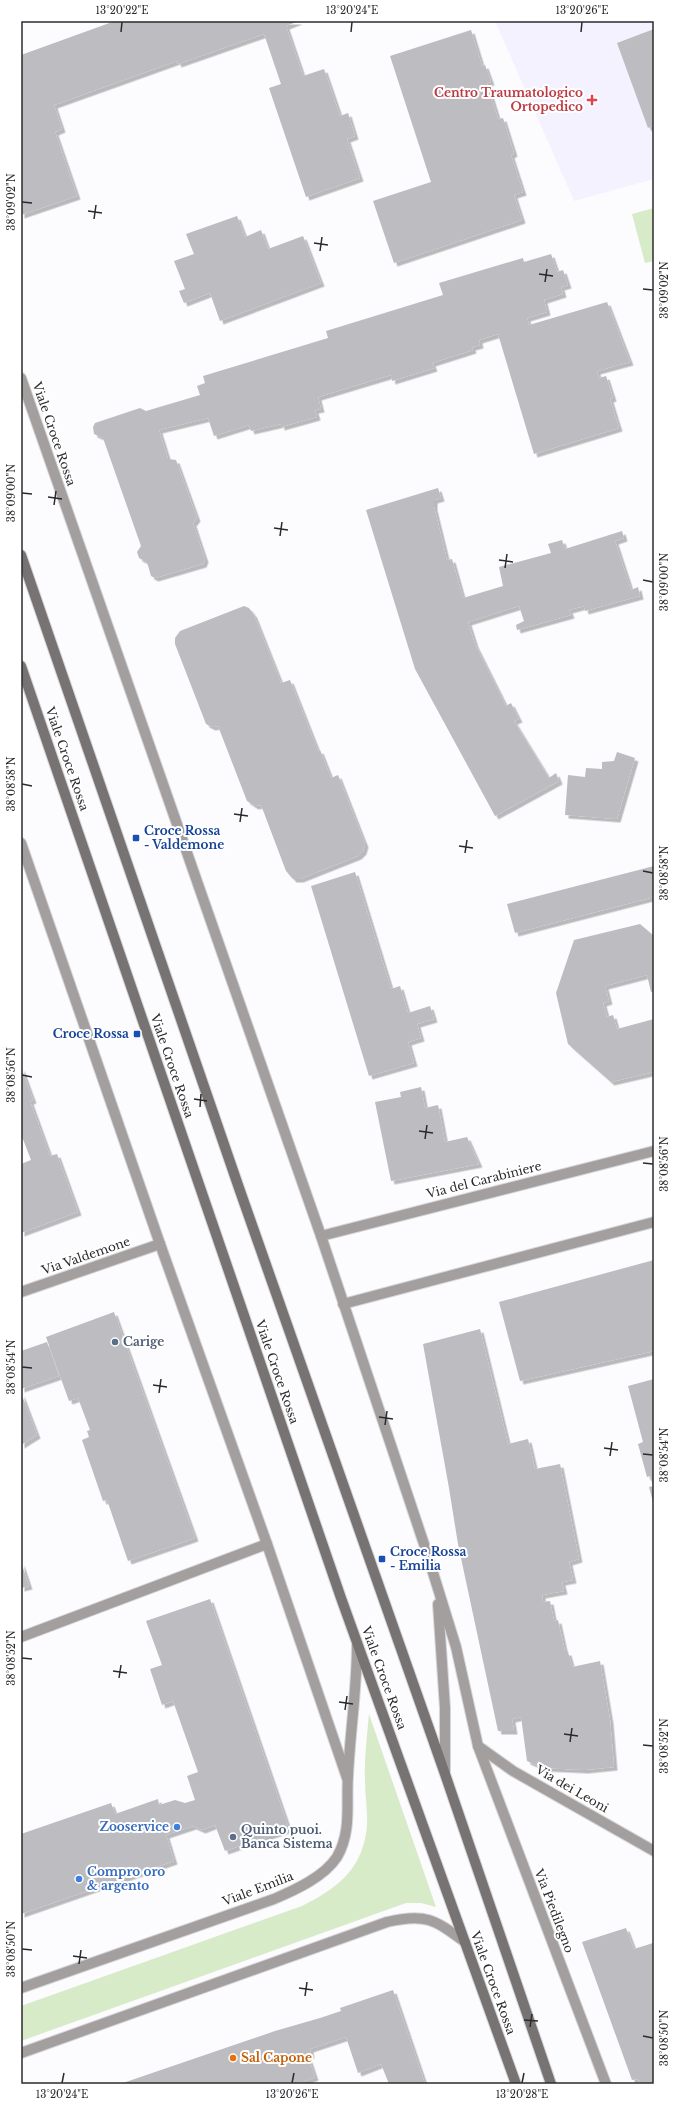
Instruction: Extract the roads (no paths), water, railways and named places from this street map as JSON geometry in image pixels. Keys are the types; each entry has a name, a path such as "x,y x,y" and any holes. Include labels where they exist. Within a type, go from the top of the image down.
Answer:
{"street":[{"name":"Viale Croce Rossa","path":"21,378 320,1236 426,1550 456,1647 478,1746"},
{"name":"Viale Croce Rossa","path":"21,554 239,1188 445,1774 551,2084"},
{"name":"Viale Croce Rossa","path":"21,666 357,1643 516,2084"},
{"path":"21,843 160,1244 267,1544 347,1778"},
{"name":"Via del Carabiniere","path":"320,1236 654,1151"},
{"path":"343,1304 654,1222"},
{"name":"Via Valdemone","path":"21,1292 160,1244"},
{"path":"21,1637 267,1544"},
{"name":"Viale Croce Rossa","path":"437,1587 444,1708 445,1774"},
{"name":"Viale Emilia","path":"21,1988 267,1901 299,1888 318,1875 337,1857 348,1818 347,1778 357,1679 357,1643"},
{"name":"Via dei Leoni","path":"478,1746 513,1771 654,1851"},
{"name":"Via Piedilegno","path":"478,1746 606,2084"},
{"path":"21,2053 387,1922 409,1917 429,1919 446,1927 465,1942"}],"place":[{"name":"Centro Traumatologico Ortopedico","path":"592,100"},
{"name":"Croce Rossa - Valdemone","path":"136,838"},
{"name":"Croce Rossa","path":"137,1034"},
{"name":"Carige","path":"115,1342"},
{"name":"Croce Rossa - Emilia","path":"382,1559"},
{"name":"Zooservice","path":"177,1827"},
{"name":"Quinto puoi. Banca Sistema","path":"233,1837"},
{"name":"Compro oro & argento","path":"79,1879"},
{"name":"Sal Capone","path":"233,2058"}]}
